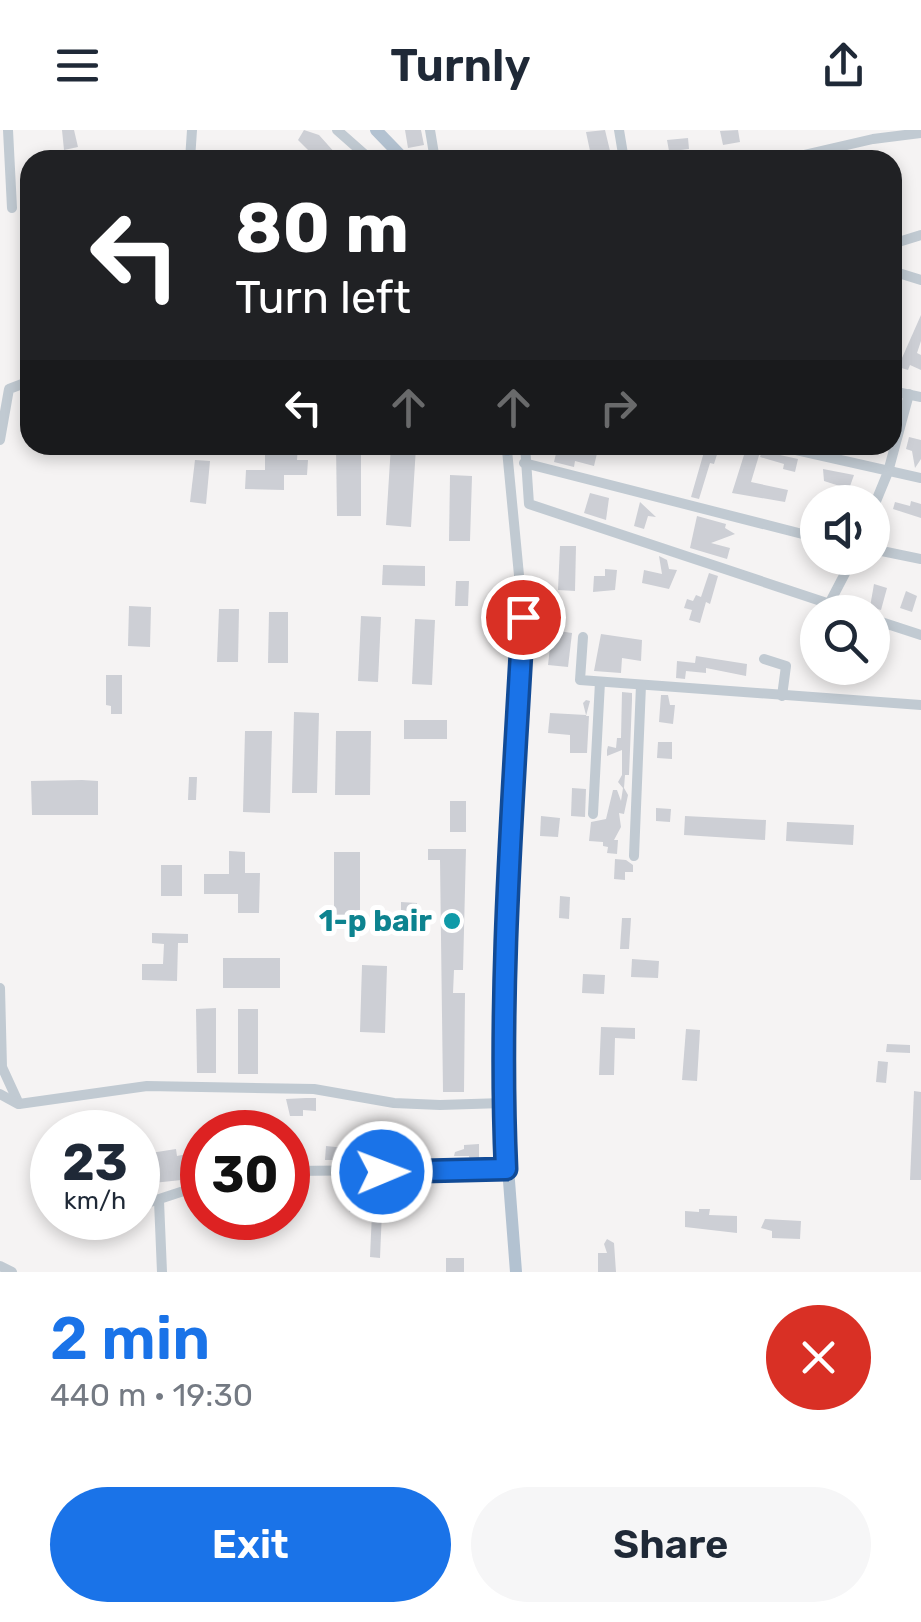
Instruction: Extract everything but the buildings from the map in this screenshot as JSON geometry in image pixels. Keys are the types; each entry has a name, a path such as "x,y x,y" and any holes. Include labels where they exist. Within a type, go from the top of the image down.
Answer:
{"main road":[{"path":"376,130 395,150"},
{"path":"516,1272 504,1102 506,937 523,617"}],"street":[{"path":"8,130 12,208"},
{"path":"337,130 360,150"},
{"path":"825,150 921,133"},
{"path":"0,440 9,389 20,385"},
{"path":"902,432 915,395"},
{"path":"508,455 523,617"},
{"path":"524,455 530,504 802,595"},
{"path":"816,455 921,478"},
{"path":"883,485 894,455"},
{"path":"524,463 800,533"},
{"path":"890,552 921,559"},
{"path":"890,624 921,635"},
{"path":"584,637 580,680 921,705"},
{"path":"764,658 786,666 782,696"},
{"path":"593,814 600,682"},
{"path":"634,856 641,686"},
{"path":"0,988 2,1067 19,1104"},
{"path":"0,1094 19,1104 147,1086 314,1088 394,1103 440,1106 504,1102"},
{"path":"310,1171 506,1169"},
{"path":"160,1225 162,1272"},
{"path":"0,1266 12,1272"}],"place":[{"name":"1-p bair","path":"452,921"}],"route":[{"path":"382,1172 506,1169 506,937 523,617"}]}
